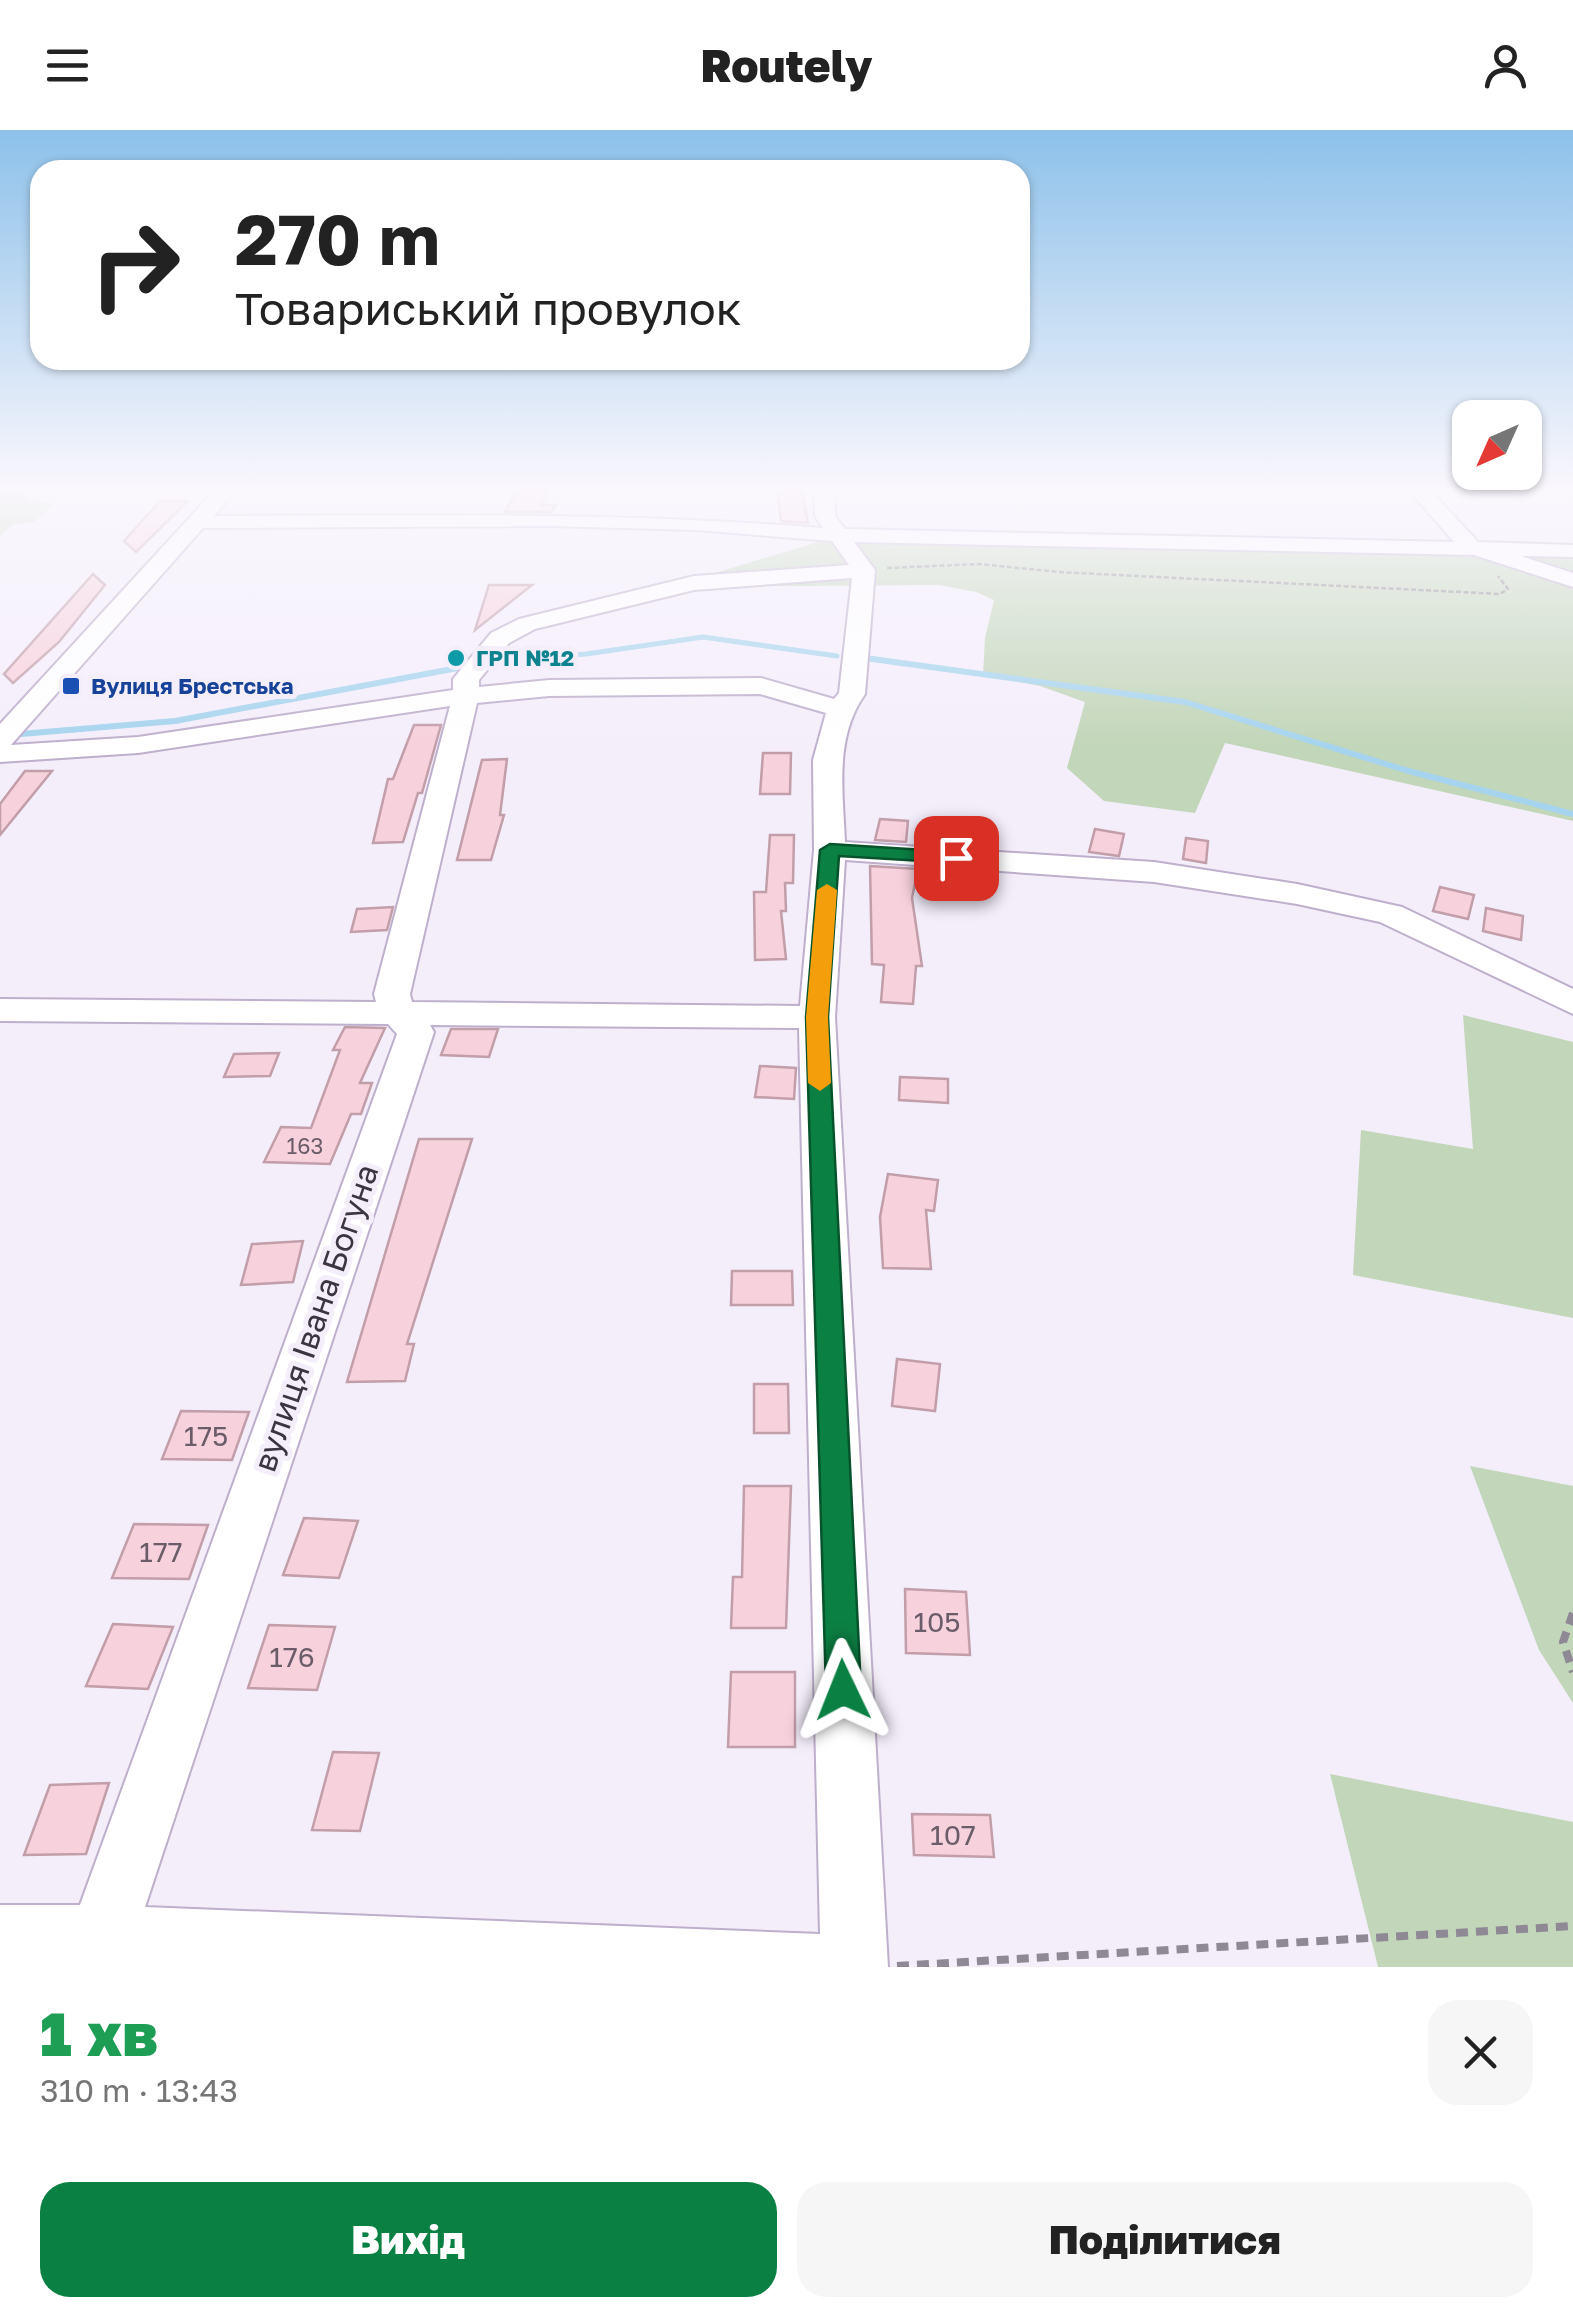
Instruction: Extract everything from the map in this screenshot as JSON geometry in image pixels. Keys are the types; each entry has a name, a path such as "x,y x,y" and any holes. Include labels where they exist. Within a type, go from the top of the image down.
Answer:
{"street":[{"path":"0,740 148,576"},
{"name":"вулиця Івана Богуна","path":"96,1952 416,1032 397,1014 392,994 466,696 466,679 500,638 526,624 694,583 789,576"},
{"path":"854,1967 817,1017 830,850 827,760 840,708 852,694 863,576"},
{"path":"0,754 138,744 466,696 549,688 761,686 840,708"},
{"path":"830,850 1154,872 1297,894 1390,914 1573,1003"},
{"path":"0,1010 817,1017"},
{"path":"0,1938 96,1952 819,1967"}],"path":[{"path":"1134,576 1500,594 1508,589 1499,576"},
{"path":"1573,1613 1566,1622 1562,1655 1573,1672"},
{"path":"878,1967 1573,1926"}],"green space":[{"path":"706,576 1573,576 1573,821 1225,743 1195,813 1104,801 1067,768 1085,702 1040,686 983,675 985,638 994,600 939,585 668,587"},
{"path":"1463,1015 1573,1042 1573,1318 1353,1275 1361,1130 1473,1149"},
{"path":"1470,1466 1573,1486 1573,1703 1539,1650"},
{"path":"1330,1774 1573,1822 1573,1967 1378,1967"}],"building":[{"path":"91,576 105,585 59,642 13,683 4,674"},
{"path":"489,585 532,585 475,630"},
{"path":"414,725 441,725 422,793 418,793 403,842 373,843 388,779 393,779"},
{"path":"763,753 791,753 790,794 760,794"},
{"path":"507,759 500,815 504,815 491,860 457,860 482,760"},
{"path":"25,771 52,771 0,835 0,804"},
{"path":"880,819 908,821 906,842 875,840"},
{"path":"1095,829 1124,834 1119,856 1089,852"},
{"path":"770,835 794,835 793,883 785,883 786,911 781,911 786,959 755,960 754,892 766,892"},
{"path":"1186,838 1208,841 1206,863 1183,859"},
{"path":"870,866 918,869 912,898 922,966 916,966 913,1004 881,1002 884,965 872,964"},
{"path":"1440,887 1474,895 1468,919 1433,911"},
{"path":"393,907 387,930 351,932 357,909"},
{"path":"1486,908 1523,916 1521,940 1483,931"},
{"path":"345,1027 385,1028 360,1083 372,1083 361,1114 351,1114 330,1164 264,1162 281,1127 311,1128 340,1050 333,1050"},
{"path":"451,1029 498,1029 489,1057 441,1055"},
{"path":"279,1053 270,1076 224,1077 234,1054"},
{"path":"760,1066 796,1068 794,1099 755,1097"},
{"path":"900,1077 948,1079 948,1103 899,1100"},
{"path":"419,1139 472,1139 407,1344 414,1344 405,1381 347,1382"},
{"path":"888,1174 938,1180 934,1211 926,1210 931,1269 883,1268 880,1217"},
{"path":"303,1241 293,1282 241,1285 252,1244"},
{"path":"732,1271 792,1271 793,1305 731,1305"},
{"path":"897,1359 940,1364 935,1411 892,1406"},
{"path":"754,1384 788,1384 789,1433 754,1433"},
{"path":"181,1411 249,1412 232,1460 162,1459"},
{"path":"744,1486 791,1486 786,1628 731,1628 733,1577 742,1577"},
{"path":"304,1518 358,1521 339,1578 283,1575"},
{"path":"134,1524 208,1525 189,1579 112,1578"},
{"path":"905,1589 966,1592 970,1655 906,1653"},
{"path":"113,1624 173,1627 148,1689 86,1686"},
{"path":"269,1625 335,1627 317,1690 248,1688"},
{"path":"731,1672 795,1672 795,1747 728,1747"},
{"path":"333,1752 379,1753 360,1831 312,1830"},
{"path":"109,1783 86,1854 24,1855 50,1785"},
{"path":"912,1814 990,1815 994,1857 914,1855"}],"waterway":[{"path":"506,660 586,654 703,637 837,656"},
{"path":"495,661 539,658"},
{"path":"881,660 865,658 1185,702 1405,770 1573,814"},
{"path":"21,734 175,721 463,667"}],"slow traffic":[{"path":"820,1083 817,1017 827,890"}],"place":[{"name":"ГРП №12","path":"456,658"},
{"name":"Вулиця Брестська","path":"71,686"}],"route":[{"path":"843,1690 817,1017 830,850 956,858"}]}
